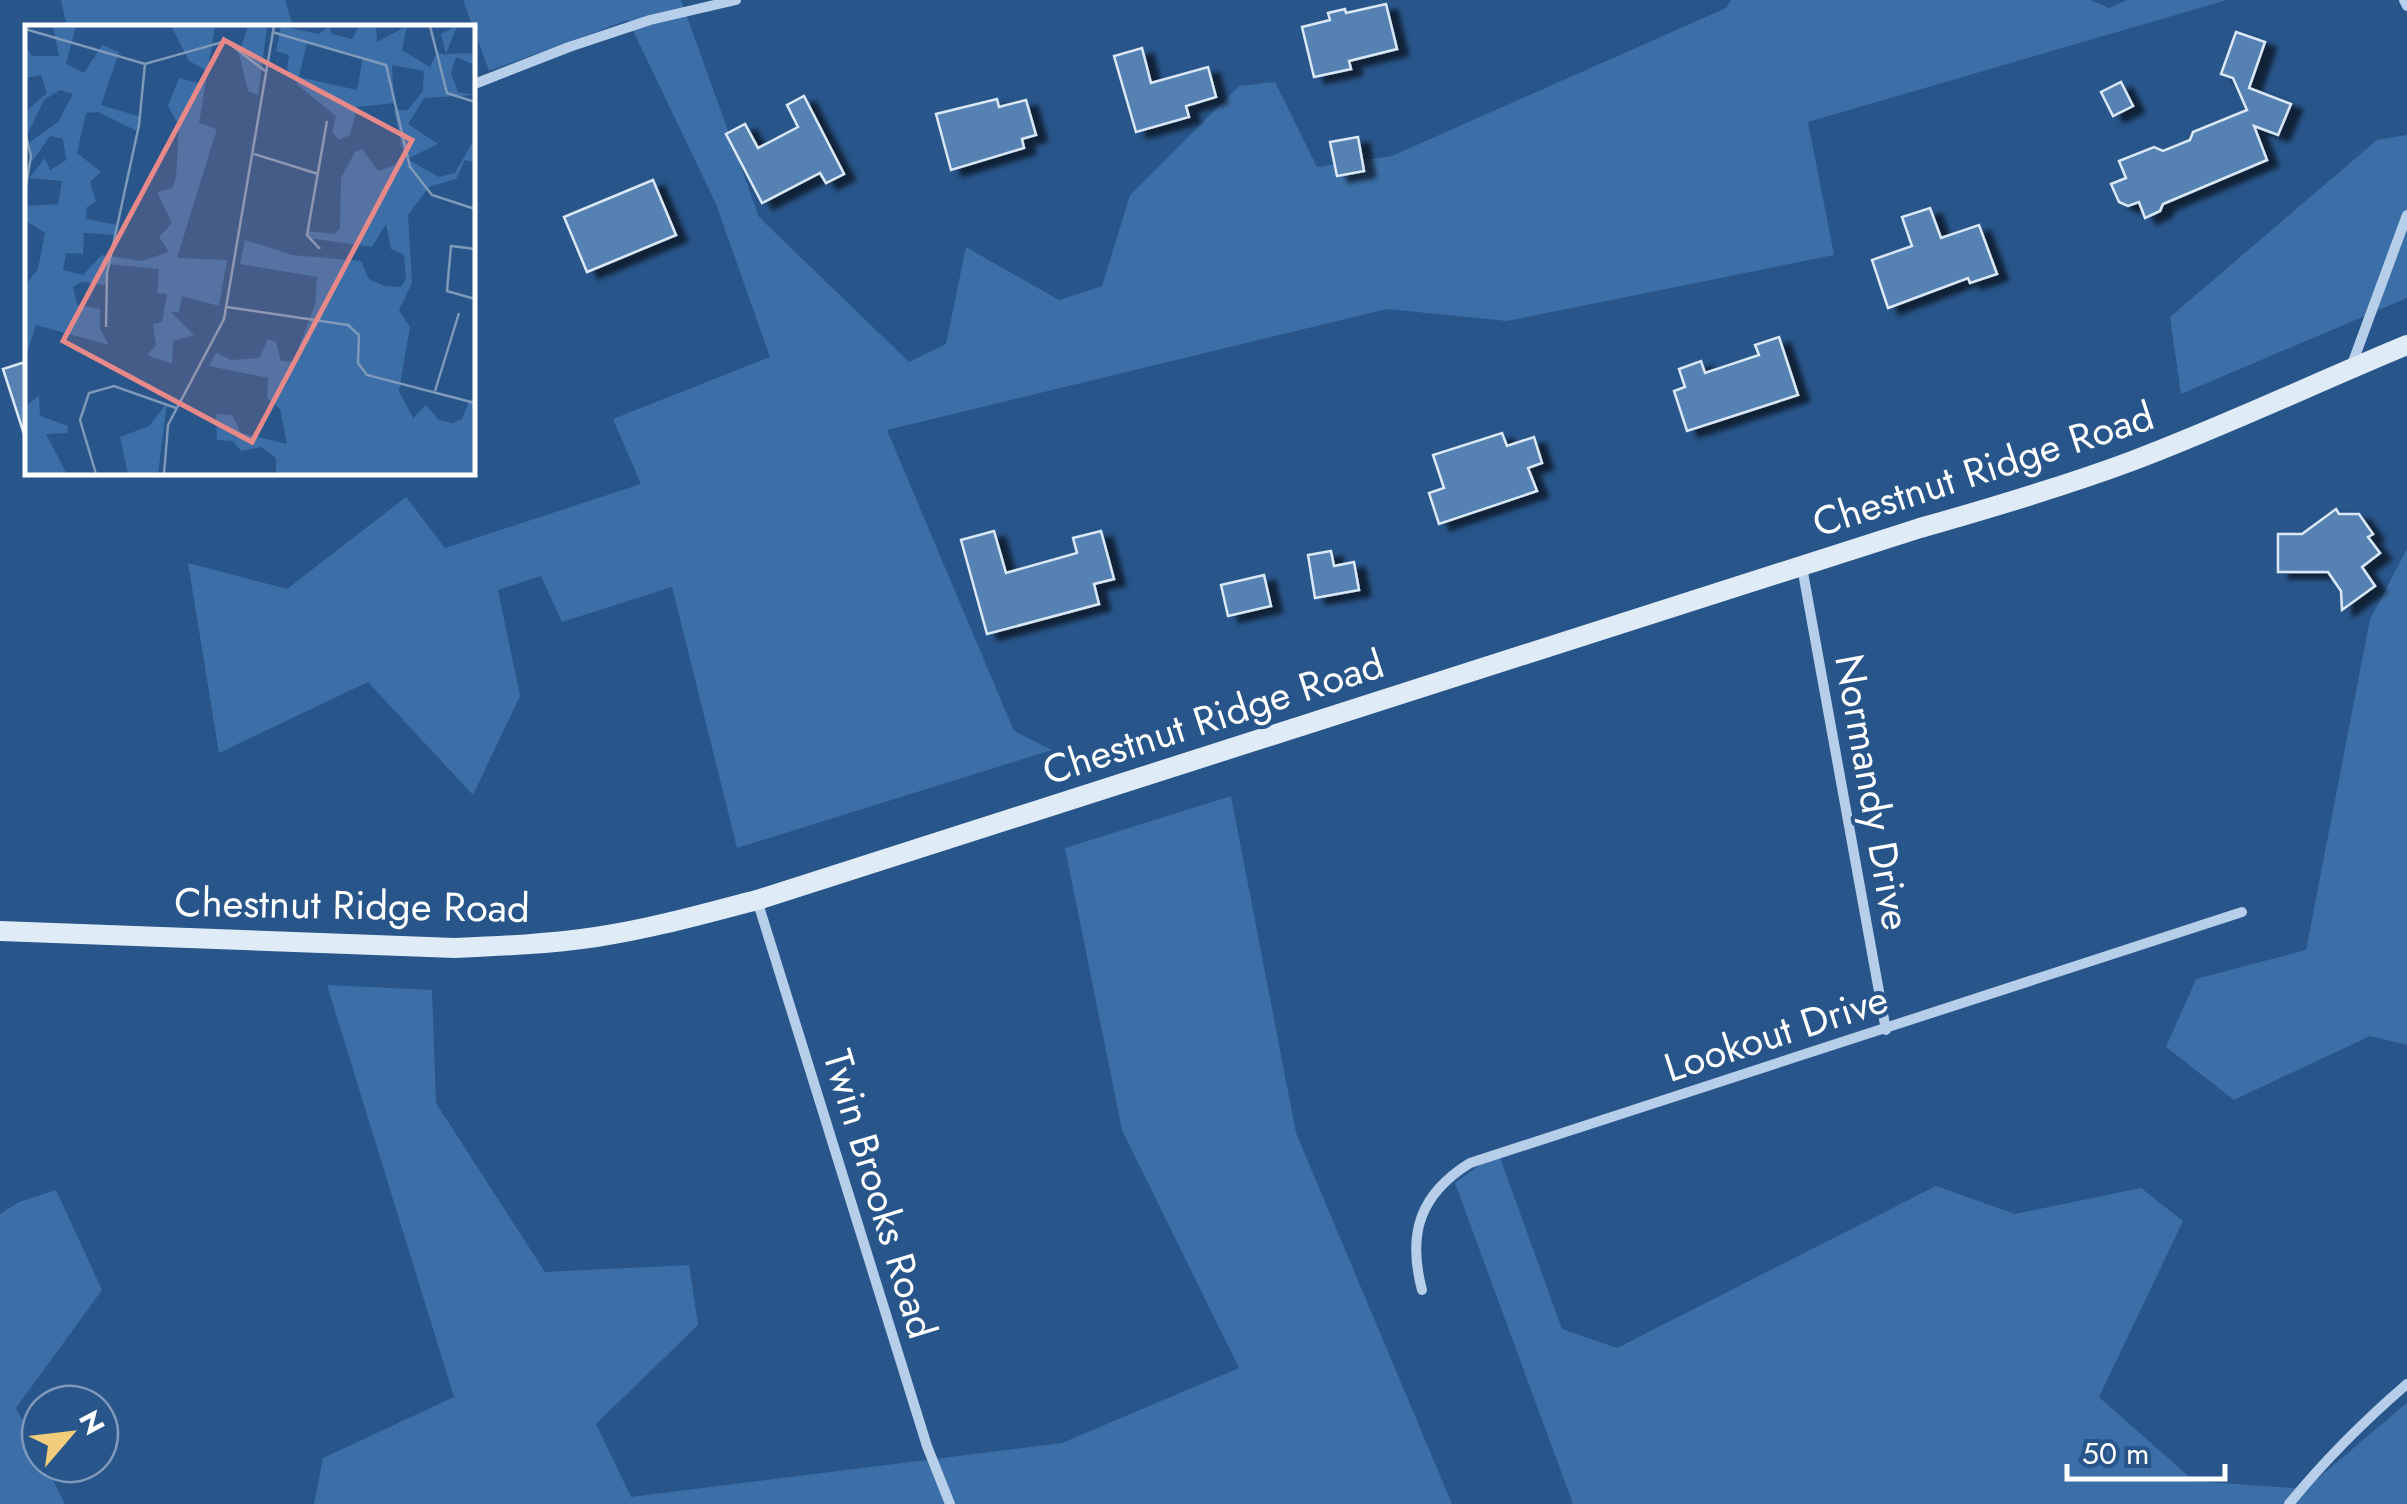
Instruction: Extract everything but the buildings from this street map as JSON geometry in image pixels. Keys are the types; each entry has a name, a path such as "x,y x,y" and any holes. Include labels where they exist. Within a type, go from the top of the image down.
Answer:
{"main road":[{"name":"Chestnut Ridge Road","path":"0,931 454,948 598,937 670,923 757,900 2011,502 2130,462 2407,346"}],"street":[{"path":"475,83 650,20 736,0"},
{"path":"2350,368 2407,214"},
{"name":"Normandy Drive","path":"1802,566 1886,1030"},
{"name":"Twin Brooks Road","path":"757,900 928,1446 950,1504"},
{"name":"Lookout Drive","path":"1422,1290 1415,1253 1423,1211 1435,1191 1470,1163 2242,912"},
{"path":"2289,1504 2361,1424 2407,1384"}],"shaded area":[{"path":"61,0 285,0 292,25 67,25"},
{"path":"463,0 681,0 759,217 909,362 946,344 966,247 1059,300 1102,286 1130,195 1239,86 1275,82 1317,167 1392,156 1726,8 1731,0 2090,0 2109,8 2127,0 2227,0 1808,122 1834,255 1507,321 1387,309 887,430 1014,731 1052,750 737,848 672,587 562,622 541,576 498,590 520,696 473,795 368,682 219,753 188,563 287,589 406,497 445,548 641,484 613,419 770,357 716,204 628,20 489,71"},
{"path":"2407,135 2407,298 2181,394 2170,317 2377,140"},
{"path":"2407,549 2407,1045 2370,1036 2234,1100 2166,1047 2196,979 2306,950 2370,619"},
{"path":"1231,796 1296,1133 1452,1504 314,1504 323,1458 454,1397 327,985 432,990 436,1103 545,1272 689,1265 698,1325 596,1424 631,1497 1062,1443 1239,1368 1122,1130 1065,848"},
{"path":"1498,1152 1562,1329 1617,1348 1936,1186 2015,1214 2141,1188 2183,1221 2099,1397 2194,1481 2305,1489 2407,1403 2407,1504 1573,1504 1455,1183"},
{"path":"56,1190 102,1290 33,1384 20,1384 20,1403 16,1408 20,1416 20,1484 55,1484 65,1504 0,1504 0,1214 19,1202"}]}
